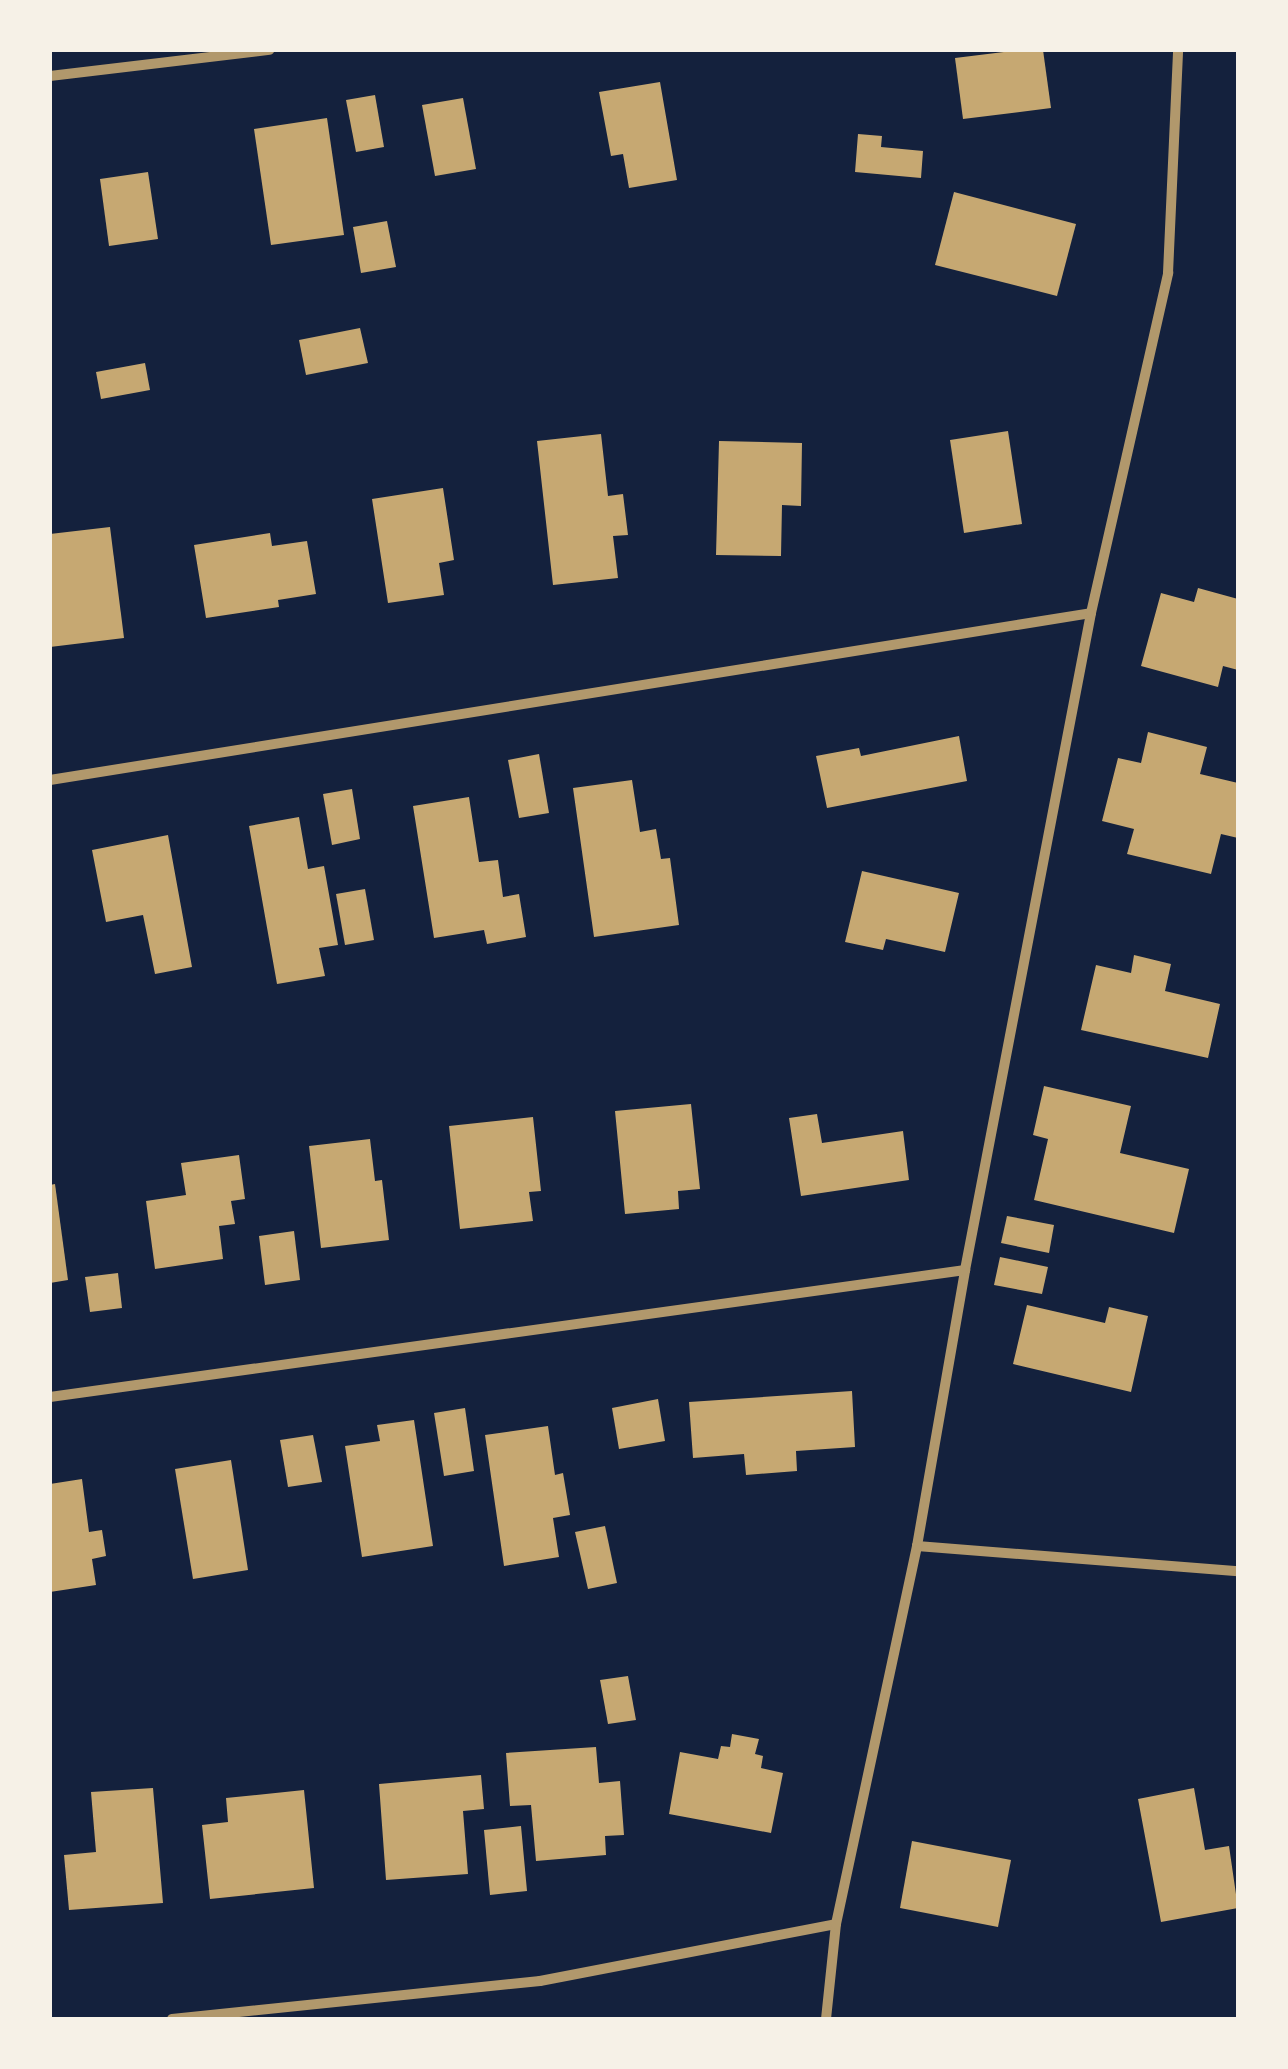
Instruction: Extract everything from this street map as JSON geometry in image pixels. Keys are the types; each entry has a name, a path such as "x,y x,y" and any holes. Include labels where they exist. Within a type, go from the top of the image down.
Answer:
{"street":[{"path":"50,76 269,50"},
{"path":"826,2019 836,1924 917,1546 965,1270 1091,613 1168,273 1178,50"},
{"path":"50,780 1091,613"},
{"path":"50,1397 965,1270"},
{"path":"917,1546 1238,1571"},
{"path":"172,2019 540,1981 836,1924"}],"building":[{"path":"1043,50 1051,108 963,119 955,58"},
{"path":"660,82 677,180 629,188 623,154 611,156 599,92"},
{"path":"375,95 384,147 356,152 346,100"},
{"path":"463,98 476,169 435,176 422,105"},
{"path":"327,118 344,235 271,245 254,129"},
{"path":"858,134 882,136 881,147 923,151 921,178 855,172"},
{"path":"148,172 158,239 109,246 100,179"},
{"path":"954,192 1076,224 1057,296 935,265"},
{"path":"387,221 396,267 361,273 353,227"},
{"path":"360,328 368,363 306,375 299,340"},
{"path":"145,363 150,390 101,399 96,372"},
{"path":"1008,431 1022,524 964,533 950,440"},
{"path":"601,434 608,496 623,494 628,535 613,536 618,578 553,585 537,441"},
{"path":"719,441 802,443 801,506 782,505 781,556 716,555"},
{"path":"443,488 454,560 439,563 444,595 388,603 372,499"},
{"path":"110,527 124,638 50,647 50,534"},
{"path":"270,533 272,546 307,541 316,594 278,600 279,607 206,618 194,545"},
{"path":"1198,588 1238,599 1238,670 1223,666 1218,687 1141,666 1161,593 1194,602"},
{"path":"1148,732 1207,747 1200,774 1238,783 1238,838 1221,834 1211,874 1127,854 1134,829 1102,821 1118,758 1141,763"},
{"path":"959,736 967,781 827,808 816,756 859,748 861,756"},
{"path":"539,754 549,813 519,818 508,760"},
{"path":"632,780 640,832 656,829 661,859 670,858 679,925 594,937 573,788"},
{"path":"352,789 360,839 332,845 323,794"},
{"path":"469,797 479,862 498,860 503,897 519,894 526,937 487,944 484,930 434,938 413,806"},
{"path":"299,817 308,869 324,866 338,945 319,948 325,976 277,984 249,826"},
{"path":"168,835 192,967 155,974 143,915 106,922 92,850"},
{"path":"862,871 959,893 945,952 886,939 883,950 845,942"},
{"path":"365,889 374,940 345,945 336,894"},
{"path":"1134,955 1171,964 1165,991 1220,1004 1208,1058 1081,1030 1096,965 1131,973"},
{"path":"1044,1086 1131,1106 1120,1153 1189,1169 1174,1233 1034,1200 1048,1139 1033,1135"},
{"path":"691,1104 700,1189 678,1191 679,1209 625,1214 615,1111"},
{"path":"817,1114 822,1143 903,1131 909,1180 801,1196 789,1118"},
{"path":"533,1117 541,1191 529,1192 533,1221 460,1229 449,1126"},
{"path":"370,1139 375,1181 382,1180 389,1240 321,1248 309,1146"},
{"path":"239,1155 245,1199 231,1201 235,1224 219,1226 223,1259 155,1269 146,1201 186,1195 181,1163"},
{"path":"55,1184 68,1280 50,1283 50,1185"},
{"path":"1007,1216 1054,1225 1049,1253 1001,1243"},
{"path":"294,1231 300,1280 265,1285 259,1236"},
{"path":"1000,1257 1048,1267 1042,1294 994,1285"},
{"path":"118,1273 122,1308 90,1312 85,1277"},
{"path":"1027,1305 1105,1323 1109,1307 1148,1316 1131,1392 1013,1364"},
{"path":"852,1391 855,1447 796,1451 797,1471 746,1475 744,1454 693,1458 689,1402"},
{"path":"658,1399 665,1441 619,1449 612,1408"},
{"path":"465,1408 474,1471 444,1476 434,1413"},
{"path":"414,1420 433,1546 362,1557 345,1446 380,1441 377,1425"},
{"path":"548,1426 555,1475 563,1473 570,1515 553,1518 559,1557 504,1566 485,1435"},
{"path":"313,1435 322,1482 288,1487 280,1440"},
{"path":"231,1460 248,1570 193,1579 175,1469"},
{"path":"82,1479 89,1532 102,1530 106,1556 92,1559 96,1585 50,1592 50,1484"},
{"path":"605,1526 617,1583 588,1589 575,1532"},
{"path":"628,1676 636,1720 608,1724 600,1680"},
{"path":"732,1734 759,1739 755,1754 763,1756 761,1768 783,1773 771,1833 669,1814 680,1752 718,1759 721,1746 730,1747"},
{"path":"596,1747 599,1783 620,1781 624,1835 605,1836 606,1855 536,1861 531,1805 510,1806 506,1753"},
{"path":"481,1775 484,1809 463,1811 468,1874 386,1880 379,1784"},
{"path":"153,1788 163,1903 69,1910 64,1855 96,1852 91,1792"},
{"path":"1194,1788 1205,1850 1229,1846 1238,1908 1161,1922 1138,1799"},
{"path":"304,1790 314,1888 210,1899 202,1825 228,1822 226,1798"},
{"path":"521,1826 527,1891 490,1895 484,1830"},
{"path":"912,1841 1011,1860 998,1927 900,1908"}]}
